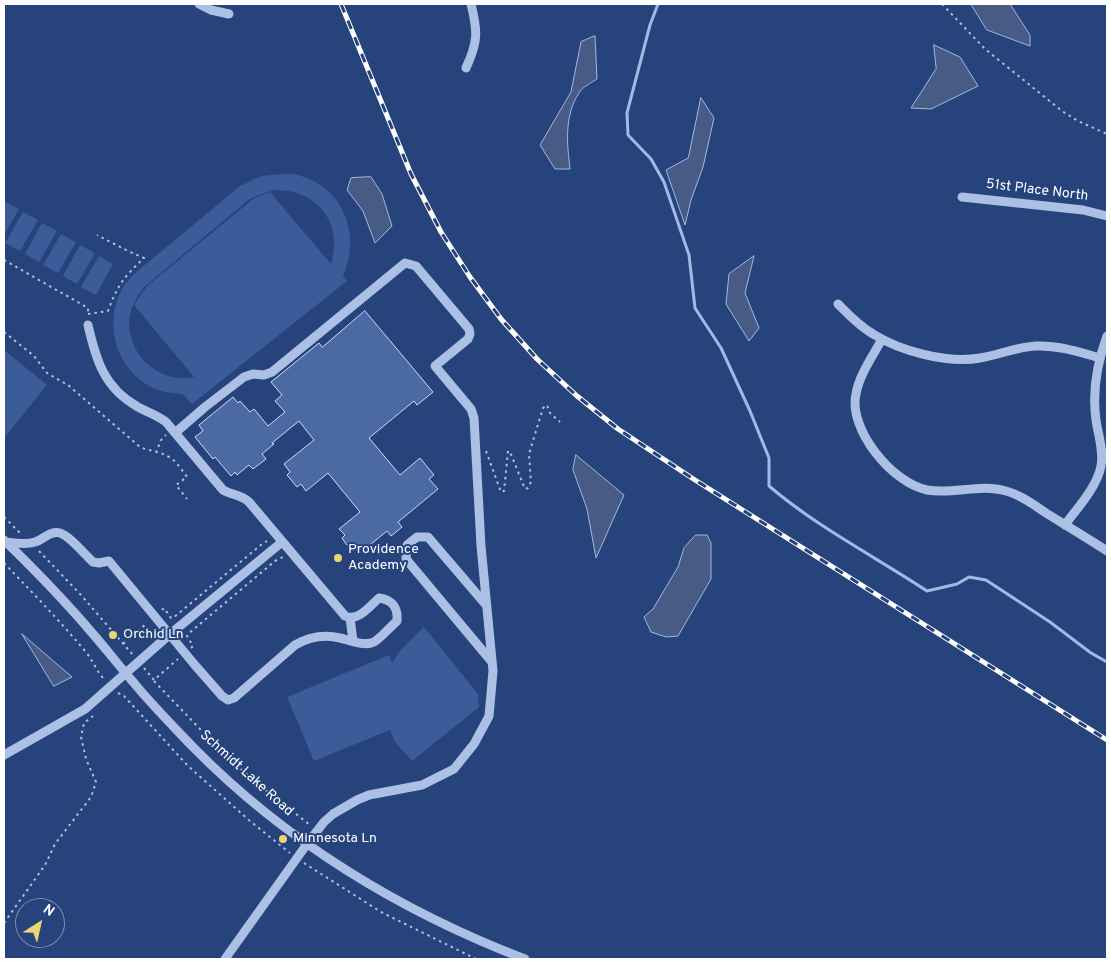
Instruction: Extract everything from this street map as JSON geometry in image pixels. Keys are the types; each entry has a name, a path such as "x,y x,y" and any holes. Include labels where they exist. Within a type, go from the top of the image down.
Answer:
{"street":[{"path":"199,4 211,10 229,14"},
{"path":"466,68 475,47 476,24 471,4"},
{"name":"51st Place North","path":"962,197 1083,210 1107,216"},
{"path":"173,430 244,377 254,374 264,375 272,372 406,263 416,266 469,329 468,339 435,366 471,409 474,418 481,546 493,671 489,716 474,744 454,769 422,785 370,795 333,814 318,830 225,959"},
{"path":"838,304 854,320 882,339 924,354 951,360 979,358 1011,349 1034,346 1057,347 1100,358"},
{"path":"5,541 37,542 50,533 59,532 66,536 93,562 109,561 169,635 222,696 228,700 234,698 295,645 304,640 314,636 326,636 363,643 373,642 397,621 396,608 391,602 379,598 356,617 350,618 345,616 244,497 223,490 159,416 139,408 126,400 116,390 96,360 88,325"},
{"path":"1066,525 1093,485 1102,464 1095,405 1096,381 1100,358 1107,336"},
{"path":"882,339 858,385 854,407 860,428 889,469 910,484 927,490 944,491 992,488 1008,491 1024,498 1107,551"},
{"path":"487,606 428,537 417,537 407,545 406,559 492,662"},
{"name":"Schmidt Lake Road","path":"5,541 80,619 126,674 194,748 238,789 332,861 426,916 470,937 525,959"},
{"path":"4,755 85,709 169,635 282,542"},
{"path":"350,618 353,641"}],"path":[{"path":"942,4 985,49 1062,111 1078,121 1107,134"},
{"path":"88,314 108,311 114,294 123,278 144,258 97,235"},
{"path":"4,260 88,308 88,325"},
{"path":"4,332 34,356 47,373 68,385 140,446 170,457 187,476 176,485 187,499"},
{"path":"476,445 483,445 501,492 504,491 508,451 525,489 528,488 531,482 530,454 544,408 547,405 550,413 560,422"},
{"path":"156,452 161,440 173,430"},
{"path":"4,517 81,595 122,644 164,608 173,618 262,544"},
{"path":"154,680 193,646 186,636 188,634 275,561 280,559"},
{"path":"149,674 194,724 253,780 305,823 318,830"},
{"path":"4,923 44,865 55,844 90,798 96,782 86,759 81,737 84,724 98,711"}],"shaded area":[{"path":"971,4 1010,4 1030,35 1030,46 987,30"},
{"path":"595,36 597,79 580,91 574,102 569,120 570,169 555,169 540,145 571,92 581,42"},
{"path":"934,45 960,57 978,86 931,109 911,108 936,69"},
{"path":"701,98 714,118 703,167 691,200 685,225 666,170 688,158"},
{"path":"294,174 316,182 329,192 345,216 349,231 348,261 343,276 347,281 192,404 183,394 153,388 140,380 130,370 116,345 114,317 116,303 122,289 134,274 240,186 261,176","holes":["274,190 289,191 302,195 314,202 330,222 334,249 331,264 270,192 253,199 147,286 134,305 194,377 180,378 168,376 156,370 138,353 132,341 130,315 137,296 144,287 251,198"]},
{"path":"371,177 382,194 392,226 375,243 363,211 347,190 351,178"},
{"path":"4,201 19,209 4,235"},
{"path":"23,212 38,220 20,251 5,243"},
{"path":"42,223 57,231 39,262 25,254"},
{"path":"61,234 76,242 58,273 43,265"},
{"path":"80,245 95,253 77,284 63,276"},
{"path":"99,256 113,264 96,295 81,287"},
{"path":"754,256 745,293 759,328 749,341 726,304 729,274"},
{"path":"4,350 47,385 4,438"},
{"path":"576,455 624,495 596,558 587,509 573,470"},
{"path":"696,535 707,535 711,543 711,579 678,636 666,637 651,632 644,617 653,609 678,567 684,548"},
{"path":"424,627 478,694 479,707 412,761 395,742 390,730 314,761 287,697 389,655 392,663 400,651"},
{"path":"22,634 72,677 54,686"}],"building":[{"path":"365,311 433,392 417,405 414,401 369,438 400,475 420,458 434,475 429,479 438,489 398,522 402,527 391,536 387,531 360,553 354,546 351,549 346,544 342,538 345,535 339,529 360,512 328,473 306,491 301,484 297,487 287,475 290,472 284,464 314,440 299,421 272,443 274,444 262,454 266,459 253,469 249,465 237,475 235,472 231,476 215,457 213,459 195,437 203,431 199,425 233,397 238,403 240,401 250,412 254,409 268,426 285,412 275,401 282,395 271,382 319,343 322,347"}],"waterway":[{"path":"658,4 650,25 627,113 628,135 651,159 664,182 689,255 695,308 721,348 750,411 769,458 769,486 806,515 927,591 957,584 969,577 986,580 1050,622 1091,653 1107,662"}],"railway":[{"path":"341,4 411,174 441,232 470,277 501,319 537,359 577,396 618,429 695,480 1107,740"}],"place":[{"name":"Providence Academy","path":"338,558"},
{"name":"Orchid Ln","path":"113,635"},
{"name":"Minnesota Ln","path":"283,839"}]}
